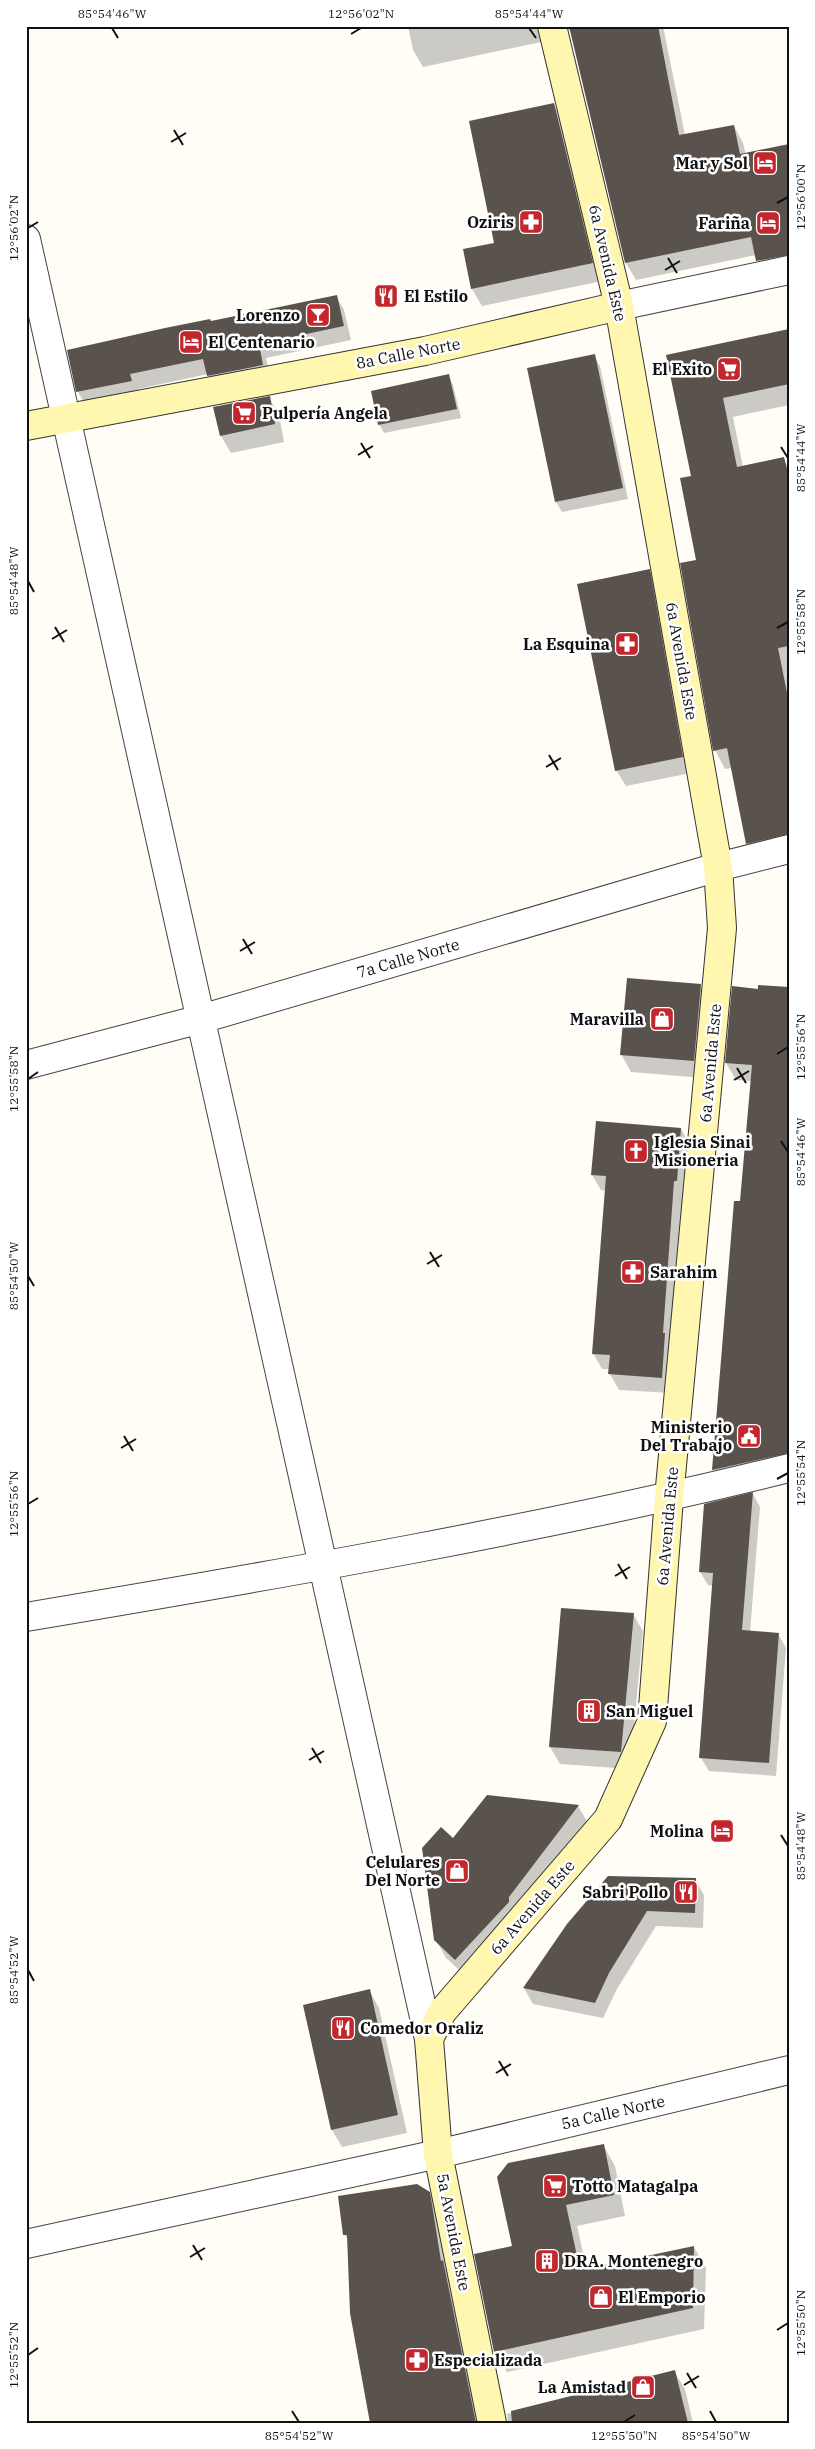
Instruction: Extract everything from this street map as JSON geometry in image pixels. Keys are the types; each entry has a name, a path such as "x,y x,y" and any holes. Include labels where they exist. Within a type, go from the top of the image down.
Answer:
{"street":[{"name":"6a Avenida Este","path":"429,2040 442,2012 608,1819 652,1722 669,1498 722,928 718,866 620,306 552,26"},
{"path":"26,239 429,2040"},
{"name":"8a Calle Norte","path":"26,426 425,351 620,306 789,270"},
{"name":"7a Calle Norte","path":"26,1064 201,1020 718,866 789,849"},
{"path":"26,1617 322,1567 669,1498 789,1468"},
{"name":"5a Avenida Este","path":"429,2040 438,2154 492,2423"},
{"name":"5a Calle Norte","path":"26,2244 438,2154 789,2070"}],"building":[{"path":"569,26 658,26 679,135 734,125 740,154 789,144 789,255 756,261 751,237 625,263"},
{"path":"554,103 593,263 471,289 463,249 494,243 469,121"},
{"path":"337,295 344,326 259,344 263,365 207,376 203,359 130,374 132,381 76,392 67,350 165,328 210,319 211,321"},
{"path":"789,329 789,384 723,398 737,467 784,457 789,477 789,646 778,648 789,703 789,834 746,844 727,748 713,751 680,563 696,560 680,478 691,476 666,355"},
{"path":"595,354 623,488 555,502 527,368"},
{"path":"449,374 457,409 378,425 371,391"},
{"name":"Pulpería Angela","path":"270,396 275,424 220,436 213,407"},
{"path":"650,569 683,757 615,771 577,584"},
{"name":"Maravilla","path":"627,978 701,984 694,1061 620,1055"},
{"path":"758,985 789,987 789,1453 712,1470 734,1201 740,1201 752,1065 725,1063 732,986 758,989"},
{"path":"596,1121 681,1128 677,1181 674,1181 663,1333 665,1333 662,1378 608,1374 610,1355 592,1354 606,1176 591,1175"},
{"path":"753,1492 742,1630 779,1633 769,1763 699,1758 713,1573 699,1572 704,1504"},
{"path":"561,1608 634,1613 621,1752 549,1747"},
{"path":"487,1795 579,1805 509,1897 509,1902 455,1960 434,1940 422,1848 441,1827 453,1838"},
{"path":"608,1876 696,1878 695,1913 647,1911 609,1973 595,2003 523,1988 567,1924"},
{"path":"370,1989 398,2115 331,2130 303,2005"},
{"path":"604,2144 614,2195 566,2205 580,2270 694,2246 693,2308 494,2352 474,2254 512,2246 497,2177 508,2163"},
{"path":"417,2184 430,2192 441,2261 443,2260 476,2423 370,2423 350,2313 347,2235 343,2235 338,2196"},
{"name":"La Amistad","path":"675,2370 688,2423 512,2423 511,2411"}],"place":[{"name":"Mar y Sol","path":"765,163"},
{"name":"Oziris","path":"531,222"},
{"name":"Fariña","path":"768,223"},
{"name":"El Estilo","path":"386,296"},
{"name":"Lorenzo","path":"318,315"},
{"name":"El Centenario","path":"191,342"},
{"name":"El Exito","path":"729,369"},
{"name":"Pulpería Angela","path":"244,413"},
{"name":"La Esquina","path":"627,644"},
{"name":"Maravilla","path":"662,1019"},
{"name":"Iglesia Sinai Misioneria","path":"636,1151"},
{"name":"Sarahim","path":"633,1272"},
{"name":"Ministerio Del Trabajo","path":"749,1436"},
{"name":"San Miguel","path":"589,1711"},
{"name":"Molina","path":"722,1831"},
{"name":"Celulares Del Norte","path":"457,1871"},
{"name":"Sabri Pollo","path":"686,1892"},
{"name":"Comedor Oraliz","path":"343,2028"},
{"name":"Totto Matagalpa","path":"555,2186"},
{"name":"DRA. Montenegro","path":"547,2261"},
{"name":"El Emporio","path":"601,2297"},
{"name":"Especializada","path":"417,2360"},
{"name":"La Amistad","path":"643,2387"}]}
